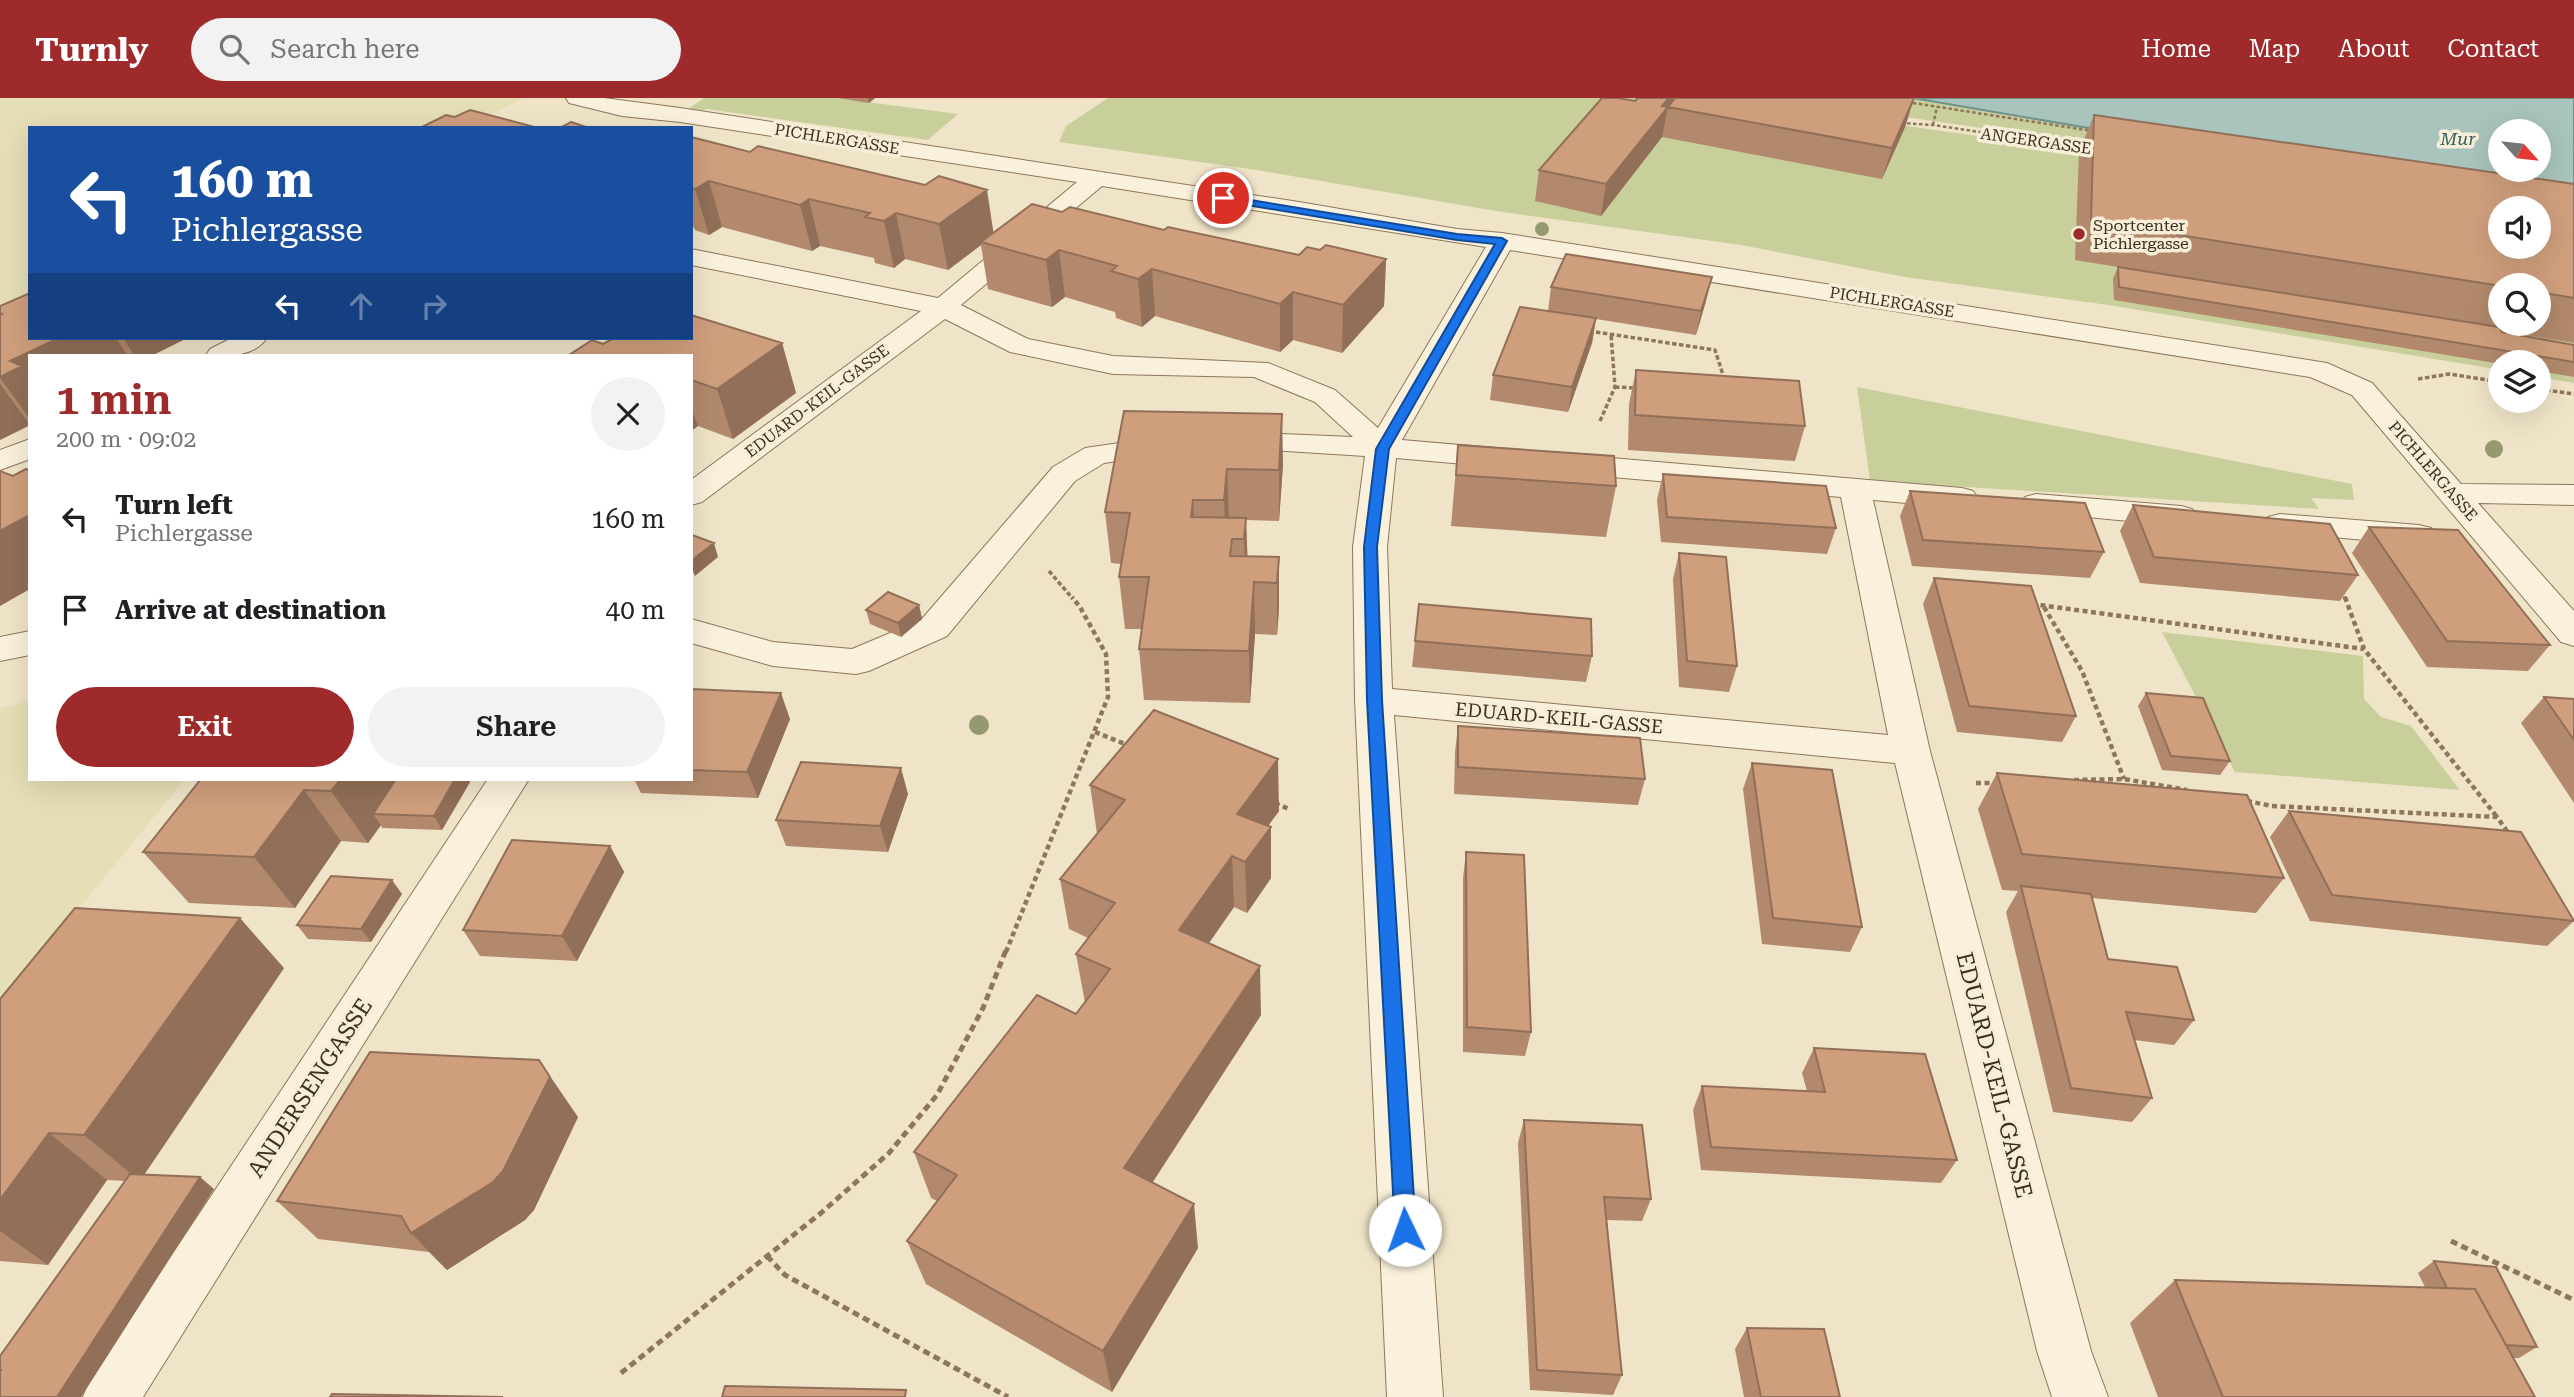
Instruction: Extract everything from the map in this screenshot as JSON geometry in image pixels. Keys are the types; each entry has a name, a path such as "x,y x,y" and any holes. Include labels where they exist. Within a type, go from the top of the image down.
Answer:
{"street":[{"name":"PICHLERGASSE","path":"577,98 622,109 680,115 1098,178 1457,237 1502,241 2318,369 2362,389 2574,634"},
{"path":"680,115 704,98"},
{"path":"943,307 1056,210 1098,178"},
{"path":"1415,1397 1374,700 1370,547 1382,449 1502,241"},
{"path":"693,257 943,307 1020,346 1113,365 1258,369 1325,396 1382,449"},
{"name":"EDUARD-KEIL-GASSE","path":"693,494 943,307"},
{"path":"221,354 249,340"},
{"path":"693,632 773,654 856,662 934,628 1064,474 1096,455 1212,440 1382,449 2209,518"},
{"path":"0,461 28,449"},
{"name":"EDUARD-KEIL-GASSE","path":"1855,489 1916,769 2064,1351 2080,1397"},
{"path":"2452,493 2574,495"},
{"path":"2250,522 2494,541"},
{"path":"0,649 28,643"},
{"name":"EDUARD-KEIL-GASSE","path":"1374,700 1916,769"},
{"name":"ANDERSENGASSE","path":"111,1397 508,781"}],"path":[{"path":"1896,100 2097,132"},
{"path":"1933,125 1937,107"},
{"name":"ANGERGASSE","path":"1897,123 1933,125 2090,148"},
{"path":"1584,330 1715,350 1726,382"},
{"path":"1579,466 1615,387 1611,334"},
{"path":"2362,389 2449,374 2488,380"},
{"path":"1615,387 1640,389"},
{"path":"2551,390 2574,394"},
{"path":"2319,527 2364,649 2513,840"},
{"path":"621,1373 821,1213 889,1153 937,1095 984,1008 1108,698 1107,654 1080,607 1044,566 1017,549 1003,546"},
{"path":"2030,604 2364,649"},
{"path":"2043,606 2082,671 2124,779"},
{"path":"1095,732 1134,748"},
{"path":"1916,769 2002,782"},
{"path":"2070,780 2124,779 2192,791"},
{"path":"1263,799 1289,809"},
{"path":"2245,801 2272,806 2497,817"},
{"path":"2451,1241 2574,1300"},
{"path":"767,1256 785,1275 1005,1396"}],"shaded area":[{"path":"0,98 525,98 464,126 28,126 28,328 0,342"},
{"path":"28,701 28,781 183,781 0,1005 0,708"}],"green space":[{"path":"704,98 837,98 958,114 928,140 707,109 680,115"},
{"name":"Sportcenter Pichlergasse","path":"1108,98 1745,98 1893,124 2332,186 2488,242 2488,259 2551,259 2551,238 2574,222 2574,383 2551,379 2551,350 2488,350 2488,368 2108,305 1905,277 1741,245 1496,211 1257,170 1059,142 1066,126"},
{"path":"1913,98 2164,141 2333,178 1877,113"},
{"path":"1857,387 2352,484 2354,500 2311,498 2319,509 1870,481"},
{"path":"2162,632 2363,656 2364,699 2381,717 2411,726 2460,790 2235,772"}],"water":[{"name":"Mur","path":"1913,98 2574,98 2574,194 2164,141"}],"building":[{"path":"1602,98 1635,101 1638,98 1669,98 1662,106 1668,107 1606,184 1539,170"},
{"path":"1675,98 1914,98 1892,148 1668,107"},
{"path":"470,110 530,126 424,126 446,115 455,117"},
{"path":"2094,115 2488,172 2488,182 2552,181 2574,184 2574,298 2551,294 2551,273 2488,273 2488,284 2091,221"},
{"path":"571,122 583,126 564,126"},
{"path":"693,138 750,152 758,146 925,185 939,176 987,190 939,224 896,213 884,221 865,217 870,213 809,199 800,205 709,181 695,189"},
{"path":"1032,204 1062,212 1070,207 1164,230 1168,227 1299,255 1307,247 1320,250 1326,245 1386,259 1343,305 1293,292 1280,304 1152,269 1138,279 1111,271 1117,266 1059,250 1046,260 981,242"},
{"path":"1566,254 1712,277 1701,311 1551,287"},
{"path":"2118,267 2488,325 2488,336 2524,336 2574,345 2574,362 2551,358 2551,350 2501,350 2119,287"},
{"path":"28,294 28,340 55,340 10,361 22,366 0,377 2,314 0,306"},
{"path":"1520,307 1596,318 1572,387 1493,375"},
{"path":"693,316 782,343 717,389 693,381 693,354 571,354 592,340 603,344 610,340 693,340"},
{"path":"1636,370 1799,381 1805,426 1635,415"},
{"path":"1124,411 1282,414 1279,470 1227,469 1224,500 1193,500 1191,517 1246,518 1244,539 1232,539 1230,556 1279,557 1277,583 1254,582 1249,651 1139,649 1149,577 1119,577 1130,513 1105,512"},
{"path":"1458,445 1614,456 1616,486 1456,475"},
{"path":"28,470 28,516 0,531 0,471 13,476"},
{"path":"1663,474 1826,486 1836,528 1667,517"},
{"path":"1910,491 2085,503 2104,552 1923,540"},
{"path":"2133,505 2330,524 2358,575 2154,557"},
{"path":"2369,527 2458,530 2550,645 2447,641"},
{"path":"693,535 714,543 693,559"},
{"path":"1679,553 1726,557 1737,666 1687,661"},
{"path":"1934,578 2031,586 2076,716 1969,706"},
{"path":"888,592 919,605 898,623 866,610"},
{"path":"1419,604 1591,619 1592,656 1415,641"},
{"path":"693,689 781,693 747,772 693,770"},
{"path":"2146,693 2203,698 2230,761 2171,756"},
{"path":"2544,697 2574,699 2574,740"},
{"path":"1154,710 1278,759 1237,814 1271,827 1245,862 1232,856 1179,930 1260,966 1124,1168 1194,1204 1103,1351 907,1241 957,1175 914,1152 1037,995 1076,1014 1110,969 1076,954 1115,903 1060,879 1125,800 1090,785"},
{"path":"1458,726 1640,738 1645,779 1458,767"},
{"path":"801,762 901,768 880,826 776,820"},
{"path":"1752,763 1832,770 1862,927 1773,918"},
{"path":"1997,773 2247,795 2284,878 2022,854"},
{"path":"199,781 339,781 331,791 304,790 254,857 143,852"},
{"path":"395,781 454,781 434,816 373,814"},
{"path":"2289,811 2521,832 2574,921 2332,895"},
{"path":"512,840 610,846 562,936 463,930"},
{"path":"1466,852 1524,855 1531,1032 1467,1027"},
{"path":"331,876 392,880 361,929 297,925"},
{"path":"2021,886 2091,894 2108,959 2177,967 2194,1020 2126,1012 2152,1098 2071,1088"},
{"path":"75,908 240,918 84,1135 49,1133 0,1200 0,999"},
{"path":"1814,1048 1925,1054 1957,1160 1711,1147 1702,1086 1825,1092"},
{"path":"370,1052 539,1060 550,1077 503,1171 493,1182 411,1233 401,1216 277,1201"},
{"path":"1524,1120 1642,1125 1651,1199 1604,1197 1622,1375 1537,1370"},
{"path":"130,1174 200,1177 57,1397 0,1397 0,1356"},
{"path":"2434,1261 2496,1267 2537,1347 2506,1345 2475,1289 2447,1288"},
{"path":"2175,1280 2475,1289 2535,1397 2223,1397"},
{"path":"1747,1328 1824,1329 1840,1397 1761,1397"},
{"path":"725,1386 906,1390 905,1397 722,1397"},
{"path":"332,1394 503,1397 330,1397"}],"place":[{"name":"Sportcenter Pichlergasse","path":"2079,234"}],"route":[{"path":"1223,198 1457,237 1502,241 1382,449 1370,547 1374,700 1405,1230"}]}
